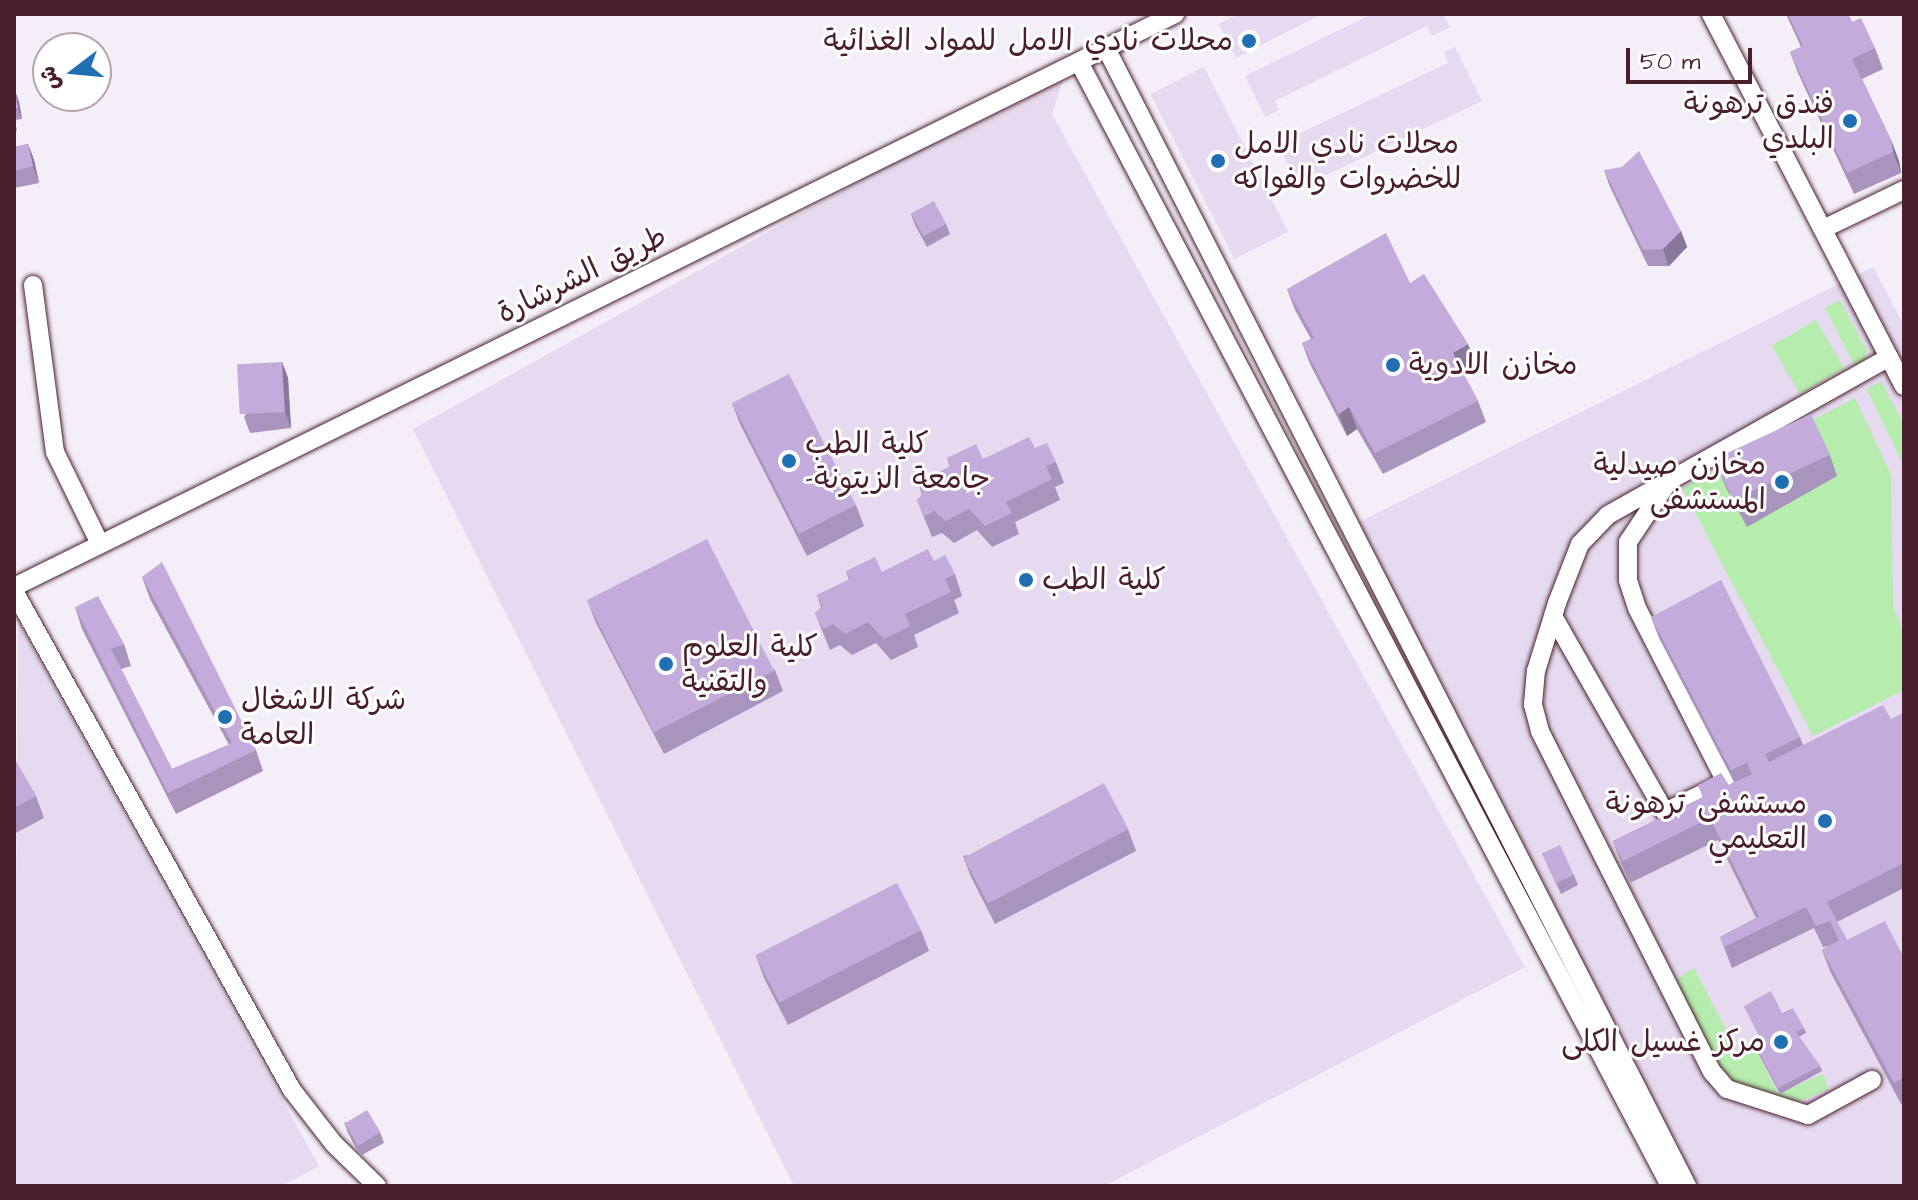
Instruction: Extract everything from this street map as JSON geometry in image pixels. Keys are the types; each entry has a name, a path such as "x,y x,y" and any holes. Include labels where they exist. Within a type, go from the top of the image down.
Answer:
{"street":[{"name":"طريق الشرشارة","path":"14,589 1175,14"},
{"path":"1711,14 1904,386"},
{"path":"1106,48 1687,1186"},
{"path":"1079,62 1670,1186"},
{"path":"1823,229 1904,190"},
{"path":"33,285 55,452 100,544"},
{"path":"1872,1080 1808,1115 1745,1099 1712,1072 1540,731 1533,704 1536,671 1580,544 1608,515 1889,357"},
{"path":"1553,616 1665,812 1726,782 1637,608 1628,580 1628,542 1667,484"},
{"path":"14,589 292,1090 334,1144 377,1186"}],"shaded area":[{"name":"محلات نادي الامل للمواد الغذائية","path":"1238,14 1322,14 1236,58 1219,24"},
{"name":"محلات نادي الامل للخضروات والفواكه","path":"1372,14 1443,14 1450,27 1432,36 1427,26 1275,101 1279,110 1265,117 1245,76"},
{"name":"محلات نادي الامل للخضروات والفواكه","path":"1455,47 1482,101 1299,188 1274,135 1290,127 1294,136 1448,63 1444,52"},
{"name":"كلية الطب","path":"1067,66 1052,114 1525,967 1104,1186 794,1186 413,429"},
{"name":"محلات نادي الامل للخضروات والفواكه","path":"1204,67 1288,232 1235,259 1151,94"},
{"path":"1873,267 1904,325 1904,1186 1697,1186 1357,523"},
{"path":"18,621 319,1166 282,1186 14,1186"}],"green space":[{"path":"1840,300 1867,351 1864,363 1856,368 1825,308"},
{"path":"1816,320 1844,368 1800,394 1772,346"},
{"path":"1881,381 1904,425 1904,607 1903,465 1867,389"},
{"path":"1855,398 1891,475 1893,605 1904,635 1904,690 1813,736 1682,488"},
{"path":"1694,968 1738,1053 1754,1045 1778,1094 1823,1074 1828,1089 1796,1103 1729,1082 1716,1071 1673,981"}],"building":[{"name":"فندق ترهونة البلدي","path":"1788,14 1848,14 1852,22 1861,18 1875,48 1852,59 1891,140 1893,152 1847,173 1790,52 1803,46"},
{"path":"14,91 18,108 14,109"},
{"path":"28,144 33,166 14,171 14,147"},
{"path":"1639,151 1681,231 1663,249 1643,250 1604,170 1622,167"},
{"path":"934,201 946,224 923,236 911,213"},
{"name":"مخازن الادوية","path":"1386,233 1410,283 1424,274 1468,344 1453,353 1478,401 1375,453 1349,407 1339,414 1302,343 1314,338 1287,289"},
{"path":"282,362 285,412 240,414 237,364"},
{"path":"789,374 856,505 799,534 732,403"},
{"path":"1811,414 1830,455 1733,500 1714,459"},
{"path":"1029,437 1035,448 1047,443 1056,462 1046,466 1052,479 1006,502 1012,513 985,526 969,509 946,521 934,511 924,516 917,500 923,494 918,482 951,466 947,458 976,444 983,459"},
{"path":"707,539 774,671 654,732 587,600"},
{"path":"928,549 934,561 945,555 955,574 945,579 951,592 905,614 910,626 884,639 868,622 845,634 833,624 823,629 815,613 822,607 817,595 850,579 846,571 875,557 882,572"},
{"name":"شركة الاشغال العامة","path":"162,562 256,750 168,793 75,607 98,596 124,644 111,649 172,769 232,743 142,577"},
{"name":"مستشفى ترهونة التعليمي","path":"1721,580 1800,737 1765,754 1769,762 1883,705 1891,719 1904,713 1904,863 1827,902 1847,940 1885,921 1904,958 1904,1077 1894,1083 1822,950 1839,940 1830,921 1816,926 1806,907 1724,947 1720,937 1759,917 1710,818 1623,861 1613,841 1704,797 1698,785 1721,773 1729,785 1752,774 1747,763 1731,770 1651,617"},
{"path":"14,758 36,796 14,808"},
{"path":"1104,783 1128,829 988,904 964,858"},
{"path":"1560,845 1574,875 1556,883 1542,853"},
{"path":"897,883 921,930 779,1002 755,955"},
{"name":"مركز غسيل الكلى","path":"1771,991 1782,1013 1793,1008 1804,1028 1796,1032 1820,1066 1778,1088 1755,1045 1762,1041 1744,1006"},
{"path":"367,1110 380,1132 358,1146 345,1123"}],"place":[{"name":"محلات نادي الامل للمواد الغذائية","path":"1249,41"},
{"name":"فندق ترهونة البلدي","path":"1850,121"},
{"name":"محلات نادي الامل للخضروات والفواكه","path":"1218,161"},
{"name":"مخازن الادوية","path":"1393,365"},
{"name":"كلية الطب -جامعة الزيتونة","path":"789,461"},
{"name":"مخازن صيدلية المستشفى","path":"1782,482"},
{"name":"كلية الطب","path":"1026,580"},
{"name":"كلية العلوم والتقنية","path":"666,664"},
{"name":"شركة الاشغال العامة","path":"225,717"},
{"name":"مستشفى ترهونة التعليمي","path":"1825,821"},
{"name":"مركز غسيل الكلى","path":"1781,1042"}]}
